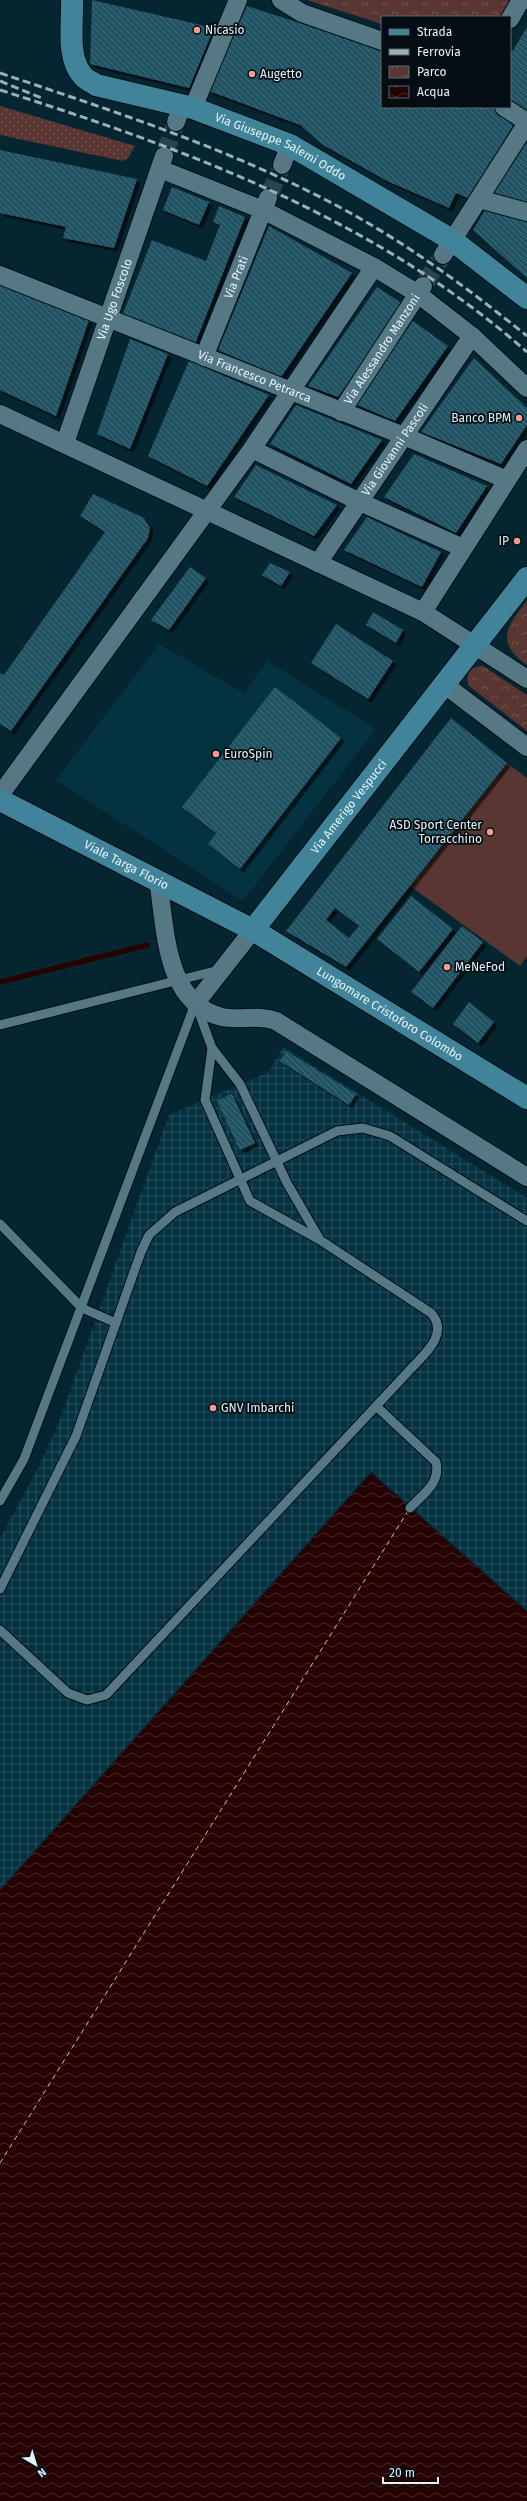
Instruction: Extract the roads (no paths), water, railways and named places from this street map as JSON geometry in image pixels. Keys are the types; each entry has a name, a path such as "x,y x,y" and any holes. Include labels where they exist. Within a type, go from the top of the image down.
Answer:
{"street":[{"name":"Via Giuseppe Salemi Oddo","path":"72,0 73,50 76,66 83,77 96,85 290,145 527,298"},
{"path":"184,111 238,0"},
{"path":"281,0 302,13 381,41"},
{"path":"511,17 521,0"},
{"path":"448,247 527,122 506,108"},
{"path":"282,165 290,145"},
{"name":"Via Ugo Foscolo","path":"65,443 162,162 265,204"},
{"path":"479,200 527,212"},
{"path":"265,204 374,267 421,290 527,388"},
{"name":"Via Prati","path":"204,357 265,204"},
{"path":"0,795 208,511 374,267"},
{"name":"Via Francesco Petrarca","path":"0,275 290,392 404,436 507,480"},
{"name":"Via Alessandro Manzoni","path":"341,412 421,290"},
{"name":"Via Giovanni Pascoli","path":"318,563 472,336"},
{"path":"0,414 65,443 423,612 477,645 527,679"},
{"path":"252,448 360,502 463,548"},
{"path":"423,612 527,449"},
{"name":"Via Amerigo Vespucci","path":"253,930 477,645 527,578"},
{"path":"445,685 527,747"},
{"name":"Viale Targa Florio","path":"0,800 253,930"},
{"path":"158,880 173,969 177,980 195,1004 221,1017 233,1019 257,1017 276,1021 527,1177"},
{"path":"195,1004 253,930"},
{"name":"Lungomare Cristoforo Colombo","path":"253,930 527,1098"}],"lane":[{"path":"0,1025 222,970"},
{"path":"195,1004 212,1048 240,1084 276,1161 320,1240"},
{"path":"0,1501 24,1459 195,1004"},
{"path":"0,1630 68,1693 87,1700 106,1695 376,1406 438,1336 438,1323 431,1313 320,1240 250,1201 205,1100 212,1048"},
{"path":"0,1589 76,1436 149,1235 175,1212 337,1131 363,1128 378,1131 390,1136 527,1221"},
{"path":"0,1224 82,1308 116,1323"},
{"path":"376,1406 436,1462 437,1476 435,1482 410,1508"}],"water":[{"path":"371,1473 527,1612 527,2501 0,2501 0,1891"}],"waterway":[{"path":"0,982 147,945"}],"tunnel":[{"path":"164,156 176,122"},
{"path":"268,198 282,165"},
{"path":"423,286 443,255"}],"railway":[{"path":"0,73 165,130 245,162 324,199 351,213 404,245 479,298 527,336"},
{"path":"0,81 44,99"},
{"path":"0,90 71,113 210,164 278,194 344,226 408,263 469,305 527,352"}],"place":[{"name":"Nicasio","path":"197,30"},
{"name":"Augetto","path":"252,74"},
{"name":"Banco BPM","path":"519,418"},
{"name":"IP","path":"517,541"},
{"name":"EuroSpin","path":"216,754"},
{"name":"ASD Sport Center Torracchino","path":"490,832"},
{"name":"MeNeFod","path":"447,967"},
{"name":"GNV Imbarchi","path":"213,1408"}]}
